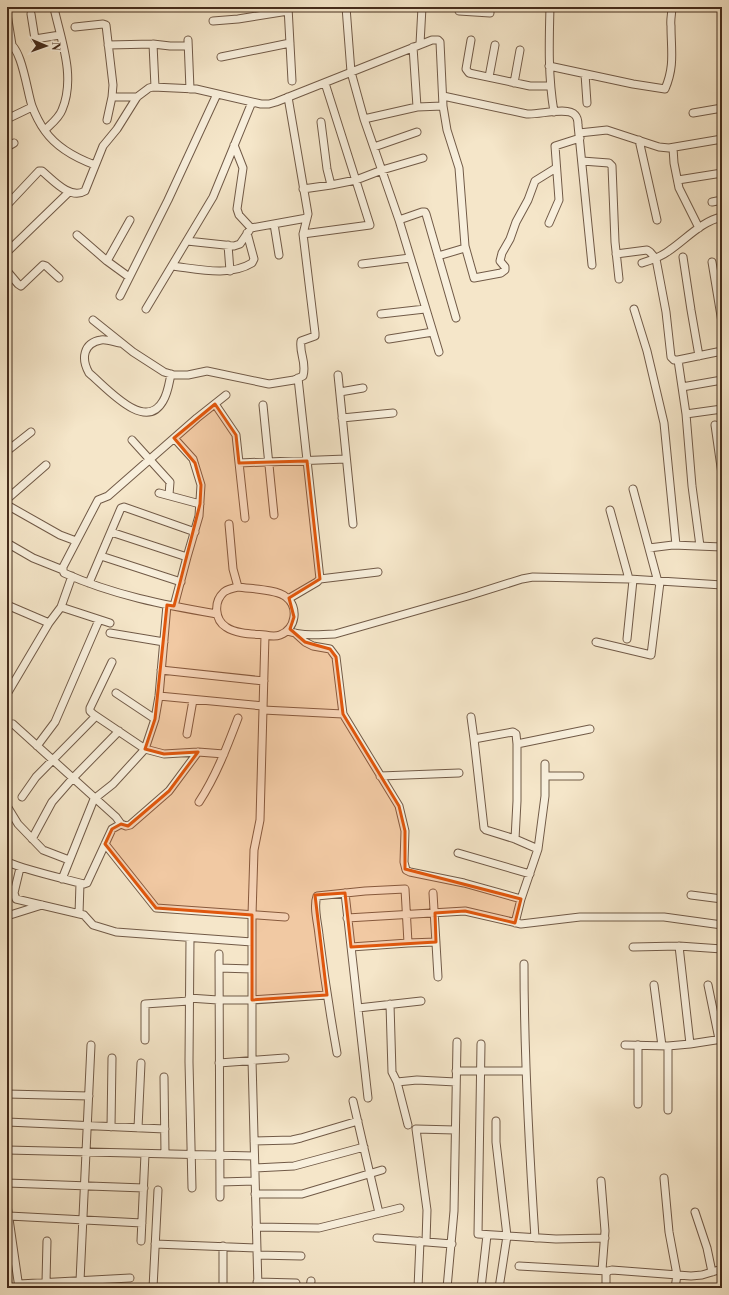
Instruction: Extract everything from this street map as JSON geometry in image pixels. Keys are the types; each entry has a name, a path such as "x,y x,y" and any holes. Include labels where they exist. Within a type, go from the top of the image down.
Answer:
{"street":[{"path":"346,7 350,72 439,352"},
{"path":"418,107 416,46 422,7"},
{"path":"459,11 490,12 490,7"},
{"path":"550,7 549,66 554,112"},
{"path":"549,66 665,89 672,66 670,27 672,7"},
{"path":"45,130 57,118 62,110 66,98 68,70 54,8"},
{"path":"213,21 238,19 288,9 292,81"},
{"path":"7,14 10,43 18,55 32,107 45,130 55,142 72,155 95,165"},
{"path":"31,14 35,39 60,35"},
{"path":"75,27 106,25 113,85 107,120"},
{"path":"7,206 39,171 42,171 69,192 75,194 85,191 103,146 117,129 138,97 149,88 190,89 252,102 269,104 288,98 432,40 438,40 440,42 443,96 447,130 459,168 465,248 474,278 503,272 505,267 500,261 502,253 528,200 535,181 556,168"},
{"path":"471,40 466,69 467,72 530,86 550,86"},
{"path":"108,45 153,44 170,46 188,43 190,89"},
{"path":"221,57 290,43"},
{"path":"153,44 155,87"},
{"path":"489,77 495,45"},
{"path":"514,83 520,50"},
{"path":"585,74 587,103"},
{"path":"303,234 370,224 325,83"},
{"path":"120,296 168,200 217,94"},
{"path":"443,96 527,114 563,110 576,115 580,136 592,265"},
{"path":"112,97 138,97"},
{"path":"93,320 122,343 164,372 171,374 188,375 208,371 268,384 303,376 305,364 300,347 301,341 315,336 315,333 303,234 307,218 288,98"},
{"path":"146,309 213,197 252,102"},
{"path":"364,119 418,107 444,106"},
{"path":"7,119 32,107"},
{"path":"693,113 722,108"},
{"path":"320,122 327,169 332,185"},
{"path":"549,223 559,200 555,146 580,136 607,130 659,147 672,148 722,139"},
{"path":"374,147 417,132"},
{"path":"639,140 657,220"},
{"path":"7,147 14,143"},
{"path":"172,266 203,270 230,270 252,263 254,259 249,231 236,210 243,168 234,145"},
{"path":"672,148 679,188 699,228"},
{"path":"303,189 356,180 382,170 423,158"},
{"path":"582,161 608,163 612,166 616,254 619,279"},
{"path":"678,180 722,173"},
{"path":"7,252 69,192"},
{"path":"712,202 722,200"},
{"path":"398,220 425,212 456,318"},
{"path":"642,263 656,259 668,252 714,218 722,216"},
{"path":"187,241 234,246 240,244 249,231 274,224 307,218"},
{"path":"107,261 130,220"},
{"path":"274,224 279,255"},
{"path":"77,235 107,261 129,277"},
{"path":"228,245 230,270"},
{"path":"438,256 465,248"},
{"path":"616,254 647,250 656,259 666,312 672,357 674,360 722,352"},
{"path":"683,257 700,356"},
{"path":"362,264 410,258"},
{"path":"712,262 722,322"},
{"path":"7,271 21,286 43,265 59,278"},
{"path":"381,314 426,309"},
{"path":"634,309 647,351 664,423 676,545"},
{"path":"389,339 433,332"},
{"path":"122,343 102,340 90,344 84,358 89,373 128,406 140,412 150,413 157,409 166,396 171,374"},
{"path":"678,360 686,414 692,486 700,546"},
{"path":"338,375 353,524"},
{"path":"298,378 320,579"},
{"path":"682,387 722,380"},
{"path":"340,392 363,388"},
{"path":"63,570 63,567 76,541 98,500 108,496 226,394"},
{"path":"215,404 236,435 245,518"},
{"path":"263,405 274,516"},
{"path":"686,414 722,409"},
{"path":"342,418 393,413"},
{"path":"715,425 722,474"},
{"path":"7,451 31,432"},
{"path":"62,879 94,799 113,784 145,748 155,719 164,642 170,606 181,582 195,532 200,504 201,485 195,463 174,438"},
{"path":"132,440 170,482 170,495"},
{"path":"239,463 346,460"},
{"path":"7,499 46,465"},
{"path":"596,642 651,655 659,582 633,489"},
{"path":"159,492 200,504"},
{"path":"7,505 60,535 76,541"},
{"path":"90,583 121,508 124,507 195,532"},
{"path":"610,510 631,579 626,639"},
{"path":"229,524 233,569 238,587"},
{"path":"111,532 187,557"},
{"path":"7,543 34,558 63,570 64,573 90,583 135,598 217,614"},
{"path":"649,548 676,545 722,547"},
{"path":"101,556 181,582"},
{"path":"288,599 320,579 378,572"},
{"path":"7,694 49,623 61,607 72,576"},
{"path":"287,631 314,635 335,634 522,579 631,579 722,585"},
{"path":"238,587 279,593 288,599 294,610 292,625 287,631 280,635 273,636 232,630 225,626 220,621 217,614 219,598 230,588 238,587"},
{"path":"7,605 49,623"},
{"path":"61,607 110,623"},
{"path":"36,746 55,722 99,620"},
{"path":"110,633 164,642"},
{"path":"295,633 305,642 330,649 336,657 343,714 350,728 365,749 399,806 403,818 405,832 404,862 406,870 464,883 521,899"},
{"path":"265,635 260,820 254,850 252,915 252,1060 258,1285 296,1283"},
{"path":"112,662 90,708 90,711 96,716 145,748 164,754 198,752 224,754"},
{"path":"161,670 264,681"},
{"path":"116,693 155,719"},
{"path":"158,696 263,708 343,714"},
{"path":"187,734 193,700"},
{"path":"22,797 36,777 96,716"},
{"path":"471,717 484,828 538,849"},
{"path":"199,802 210,784 224,754 238,718"},
{"path":"13,724 94,799 116,817 121,824 126,826 130,825 169,791 198,752"},
{"path":"517,744 590,729"},
{"path":"32,839 52,802 119,731"},
{"path":"474,739 513,732 516,734 517,801 515,839"},
{"path":"515,923 521,899 538,849 545,796 546,764"},
{"path":"380,776 459,773"},
{"path":"545,776 580,776"},
{"path":"7,806 18,824 47,853 69,860"},
{"path":"7,862 20,868 84,884 89,880 112,829 121,824"},
{"path":"105,844 156,908 285,917"},
{"path":"458,853 530,874"},
{"path":"20,868 11,892 16,899 79,914 87,917 93,925 112,931 252,942"},
{"path":"79,914 80,883"},
{"path":"337,1053 327,995 316,899 317,896 345,892 405,889 408,942"},
{"path":"345,892 368,1098"},
{"path":"434,893 438,977"},
{"path":"691,895 722,899"},
{"path":"7,916 42,905"},
{"path":"347,918 465,911 521,924 571,917 664,917 722,925"},
{"path":"190,938 189,1062 192,1188"},
{"path":"351,947 408,942 436,942"},
{"path":"679,946 690,1044"},
{"path":"633,947 679,946 722,949"},
{"path":"219,954 220,1197"},
{"path":"524,964 525,1071 535,1238"},
{"path":"219,968 252,969"},
{"path":"654,985 665,1046 668,1110"},
{"path":"625,1045 665,1046 720,1039 708,985"},
{"path":"145,1040 145,1004 189,1000 252,1000 327,995"},
{"path":"358,1008 421,1001"},
{"path":"390,1004 392,1072 397,1082 408,1125"},
{"path":"447,1288 454,1211 457,1042"},
{"path":"481,1044 478,1234 556,1239 605,1238"},
{"path":"80,1281 91,1045"},
{"path":"638,1045 638,1104"},
{"path":"111,1126 112,1058"},
{"path":"219,1063 286,1058"},
{"path":"138,1128 140,1064"},
{"path":"456,1071 525,1071"},
{"path":"164,1077 165,1154"},
{"path":"397,1082 417,1080 456,1082"},
{"path":"7,1094 89,1096"},
{"path":"353,1101 378,1213"},
{"path":"496,1120 496,1142 507,1236 499,1288"},
{"path":"254,1141 302,1138 358,1121"},
{"path":"7,1122 165,1129"},
{"path":"418,1288 427,1210 416,1129 455,1130"},
{"path":"255,1168 294,1166 364,1147"},
{"path":"7,1150 254,1156"},
{"path":"142,1241 145,1154"},
{"path":"255,1194 302,1194 382,1170"},
{"path":"664,1178 669,1232 676,1275 675,1288"},
{"path":"220,1182 255,1181"},
{"path":"601,1181 605,1223 606,1288"},
{"path":"7,1183 144,1188"},
{"path":"153,1288 158,1190"},
{"path":"7,1205 9,1216 9,1233 19,1286 46,1282 130,1278"},
{"path":"256,1227 318,1228 400,1208"},
{"path":"695,1212 707,1248 712,1272"},
{"path":"9,1216 142,1223"},
{"path":"481,1288 487,1235"},
{"path":"377,1238 452,1244"},
{"path":"46,1282 47,1241"},
{"path":"155,1244 223,1246 257,1252 301,1256"},
{"path":"223,1246 223,1288"},
{"path":"519,1266 605,1271 612,1270 676,1275 702,1275 722,1269"}],"highlighted area":[{"path":"215,404 236,435 239,463 307,461 320,579 289,598 294,617 290,629 305,642 330,649 336,657 343,714 399,806 405,831 405,869 521,899 515,923 465,911 435,913 436,942 351,947 345,893 315,895 327,995 252,1000 252,915 156,908 105,844 112,829 121,824 128,826 169,791 198,752 164,754 145,749 155,719 167,605 174,606 200,504 201,485 195,463 174,438"}]}
